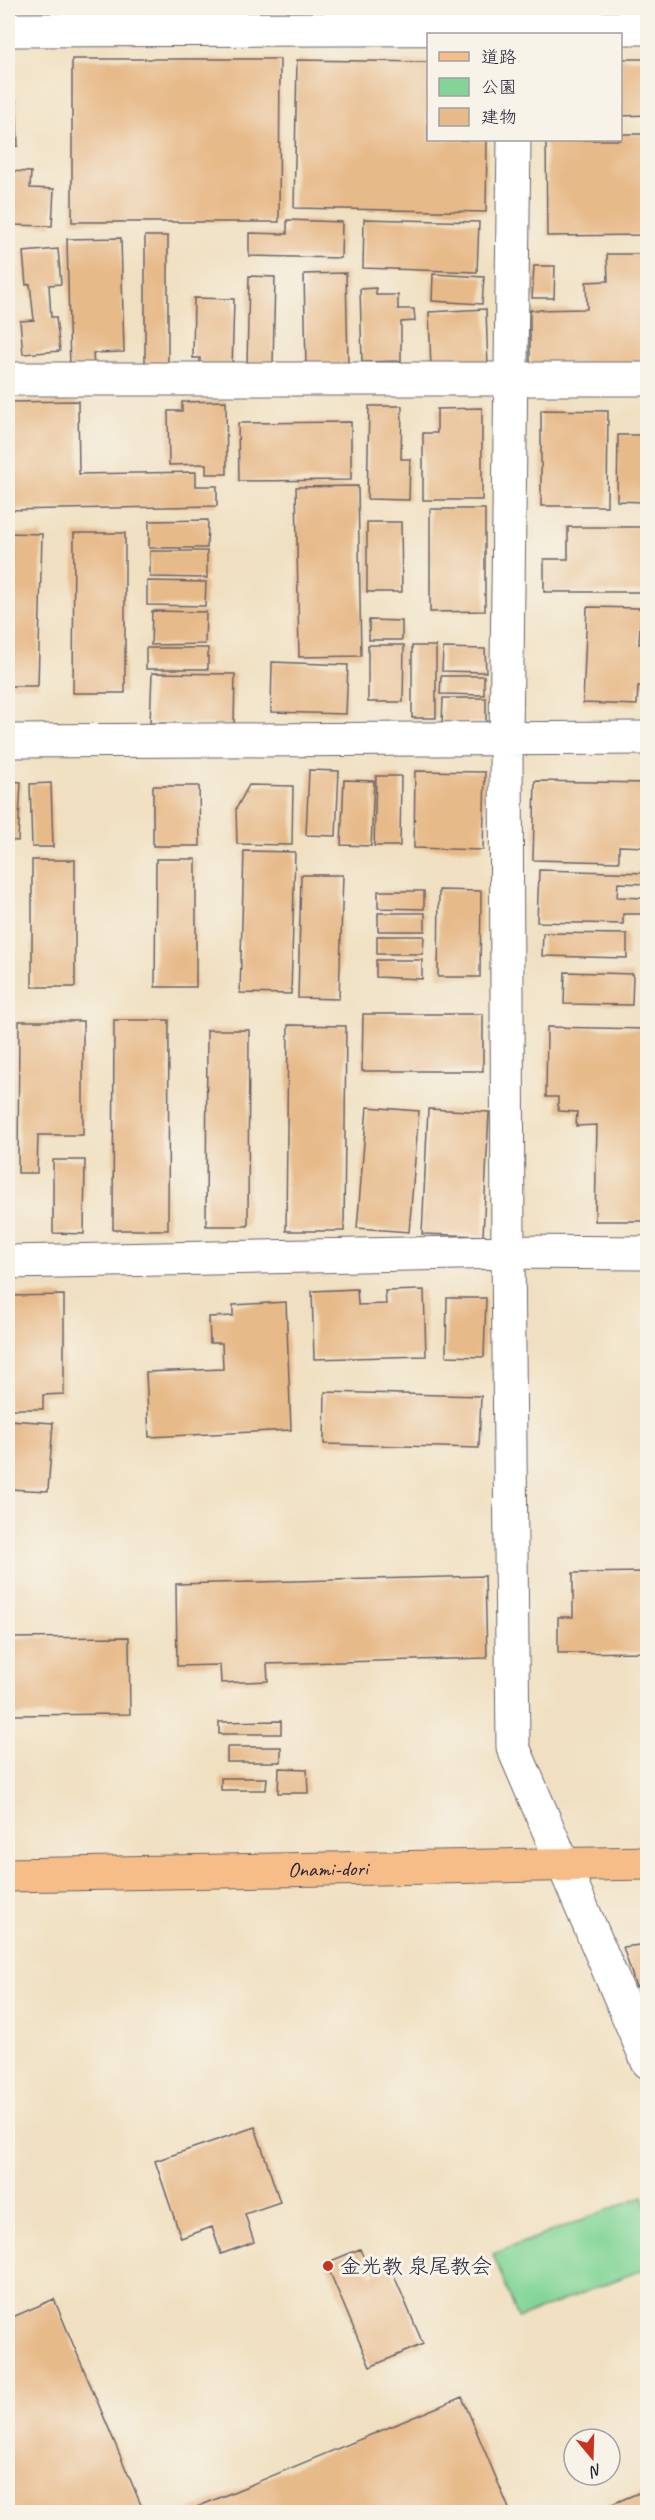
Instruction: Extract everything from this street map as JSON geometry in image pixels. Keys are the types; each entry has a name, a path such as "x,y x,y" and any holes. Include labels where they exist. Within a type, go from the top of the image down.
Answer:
{"main road":[{"name":"Onami-dori","path":"8,1875 648,1863"}],"street":[{"path":"8,30 514,23 648,28"},
{"path":"514,141 507,738 507,1252 513,1747 648,2062"},
{"path":"8,378 648,379"},
{"path":"8,741 648,738"},
{"path":"8,1262 507,1252 648,1253"}],"green space":[{"path":"643,2196 647,2208 647,2268 518,2318 493,2254"}],"building":[{"path":"72,59 280,59 279,222 72,222"},
{"path":"622,59 648,59 648,115 622,116"},
{"path":"297,60 427,62 427,141 487,141 486,212 294,208"},
{"path":"16,101 18,146 8,147 8,102"},
{"path":"622,134 648,134 648,235 547,236 546,141 622,141"},
{"path":"8,171 31,172 30,188 54,189 52,226 8,225"},
{"path":"364,219 479,222 477,272 363,268"},
{"path":"287,220 342,222 341,258 249,256 249,233 287,234"},
{"path":"145,236 168,236 168,365 145,365"},
{"path":"121,238 124,352 93,353 94,369 70,370 67,239"},
{"path":"58,249 61,284 49,285 51,317 56,317 60,351 23,354 20,321 34,320 30,284 26,285 23,252"},
{"path":"607,254 648,254 648,365 530,366 530,310 587,309 586,282 608,281"},
{"path":"534,266 555,266 554,298 532,298"},
{"path":"346,273 348,364 306,366 304,274"},
{"path":"433,274 484,277 482,304 432,301"},
{"path":"249,276 275,277 273,365 247,365"},
{"path":"376,288 376,295 398,295 398,309 414,309 415,321 401,322 401,361 362,362 360,289"},
{"path":"194,298 234,299 232,370 200,368 200,358 193,358"},
{"path":"486,309 488,368 431,370 429,312"},
{"path":"78,401 79,474 196,472 196,486 217,486 217,506 8,510 8,466 11,466 10,402"},
{"path":"226,401 227,474 206,474 206,464 169,465 168,411 182,411 182,402"},
{"path":"369,406 402,406 401,459 410,459 409,500 367,499"},
{"path":"482,408 482,500 423,500 423,433 437,433 437,409"},
{"path":"541,410 608,411 607,506 541,506"},
{"path":"351,422 351,480 239,481 238,423"},
{"path":"618,435 645,435 643,502 617,501"},
{"path":"358,486 361,656 299,657 296,487"},
{"path":"430,509 485,509 485,611 430,612"},
{"path":"208,520 207,548 149,548 149,521"},
{"path":"367,522 401,522 402,592 367,592"},
{"path":"568,527 648,527 648,592 544,592 544,559 568,559"},
{"path":"8,533 42,534 38,686 8,686"},
{"path":"74,533 125,533 125,693 73,693"},
{"path":"150,551 207,551 207,578 150,577"},
{"path":"147,581 206,582 205,606 147,605"},
{"path":"587,607 641,608 639,644 648,644 648,686 638,686 637,705 583,703"},
{"path":"152,611 206,612 205,644 151,645"},
{"path":"369,620 402,621 402,640 369,640"},
{"path":"368,645 404,645 403,702 368,702"},
{"path":"412,646 436,646 436,718 412,718"},
{"path":"146,648 208,648 208,669 146,669"},
{"path":"443,648 485,649 486,672 442,671"},
{"path":"272,662 348,665 346,714 271,712"},
{"path":"152,673 235,674 234,725 150,723"},
{"path":"441,676 484,676 484,695 440,694"},
{"path":"443,698 486,698 486,723 442,723"},
{"path":"309,770 339,771 336,836 306,835"},
{"path":"415,771 485,772 483,850 414,848"},
{"path":"376,776 401,776 400,846 374,846"},
{"path":"344,780 374,781 371,846 341,845"},
{"path":"8,781 21,782 18,841 8,840"},
{"path":"535,781 648,783 648,847 619,846 619,862 533,860"},
{"path":"51,783 53,847 32,847 30,784"},
{"path":"249,785 293,786 292,845 237,844 236,809"},
{"path":"153,786 199,786 200,846 153,846"},
{"path":"244,851 295,852 291,994 240,993"},
{"path":"156,859 196,859 196,987 155,987"},
{"path":"32,860 75,860 75,987 32,987"},
{"path":"539,870 648,873 648,884 618,883 617,897 648,898 648,914 623,914 623,924 537,922"},
{"path":"301,875 343,875 339,999 298,998"},
{"path":"439,890 481,891 480,977 438,977"},
{"path":"378,891 424,891 424,909 378,908"},
{"path":"378,913 425,913 425,931 378,931"},
{"path":"543,933 627,934 627,958 542,956"},
{"path":"377,936 424,936 423,954 377,954"},
{"path":"8,954 13,954 10,998 8,998"},
{"path":"376,960 422,960 422,979 376,977"},
{"path":"565,972 633,974 632,1005 564,1004"},
{"path":"363,1014 483,1014 483,1071 362,1071"},
{"path":"114,1020 169,1020 168,1230 113,1230"},
{"path":"19,1021 83,1021 83,1135 38,1135 37,1173 18,1173"},
{"path":"288,1025 346,1026 344,1231 286,1231"},
{"path":"547,1027 648,1029 648,1221 595,1221 597,1125 576,1126 577,1112 558,1111 558,1097 546,1097"},
{"path":"207,1030 249,1030 248,1226 206,1226"},
{"path":"367,1107 419,1111 409,1232 357,1228"},
{"path":"428,1109 489,1112 483,1236 422,1234"},
{"path":"53,1160 85,1160 84,1234 53,1233"},
{"path":"357,1289 358,1305 386,1304 385,1291 424,1290 426,1356 314,1359 312,1291"},
{"path":"64,1295 64,1394 43,1395 43,1409 8,1409 8,1296"},
{"path":"447,1298 486,1298 484,1357 446,1356"},
{"path":"286,1302 291,1430 149,1437 146,1372 223,1369 222,1343 210,1343 209,1317 233,1316 233,1305"},
{"path":"325,1392 481,1396 479,1448 324,1444"},
{"path":"8,1420 53,1423 48,1491 8,1489"},
{"path":"648,1572 648,1652 558,1653 558,1617 573,1617 573,1573"},
{"path":"485,1576 487,1658 267,1664 268,1681 221,1683 220,1665 177,1666 176,1584"},
{"path":"129,1637 130,1714 8,1715 8,1638"},
{"path":"281,1721 281,1734 219,1734 219,1722"},
{"path":"227,1747 281,1747 281,1762 227,1762"},
{"path":"279,1768 307,1769 308,1793 278,1793"},
{"path":"221,1778 267,1778 266,1790 221,1790"},
{"path":"648,1944 648,1983 636,1987 623,1947"},
{"path":"255,2127 280,2202 245,2214 254,2242 221,2254 212,2227 181,2238 155,2161"},
{"path":"360,2249 371,2275 390,2266 423,2344 370,2367 326,2263"},
{"path":"54,2299 144,2512 8,2512 8,2319"},
{"path":"462,2397 510,2511 185,2512"},
{"path":"648,2489 648,2512 593,2512"}],"place":[{"name":"金光教 泉尾教会","path":"328,2266"}]}
